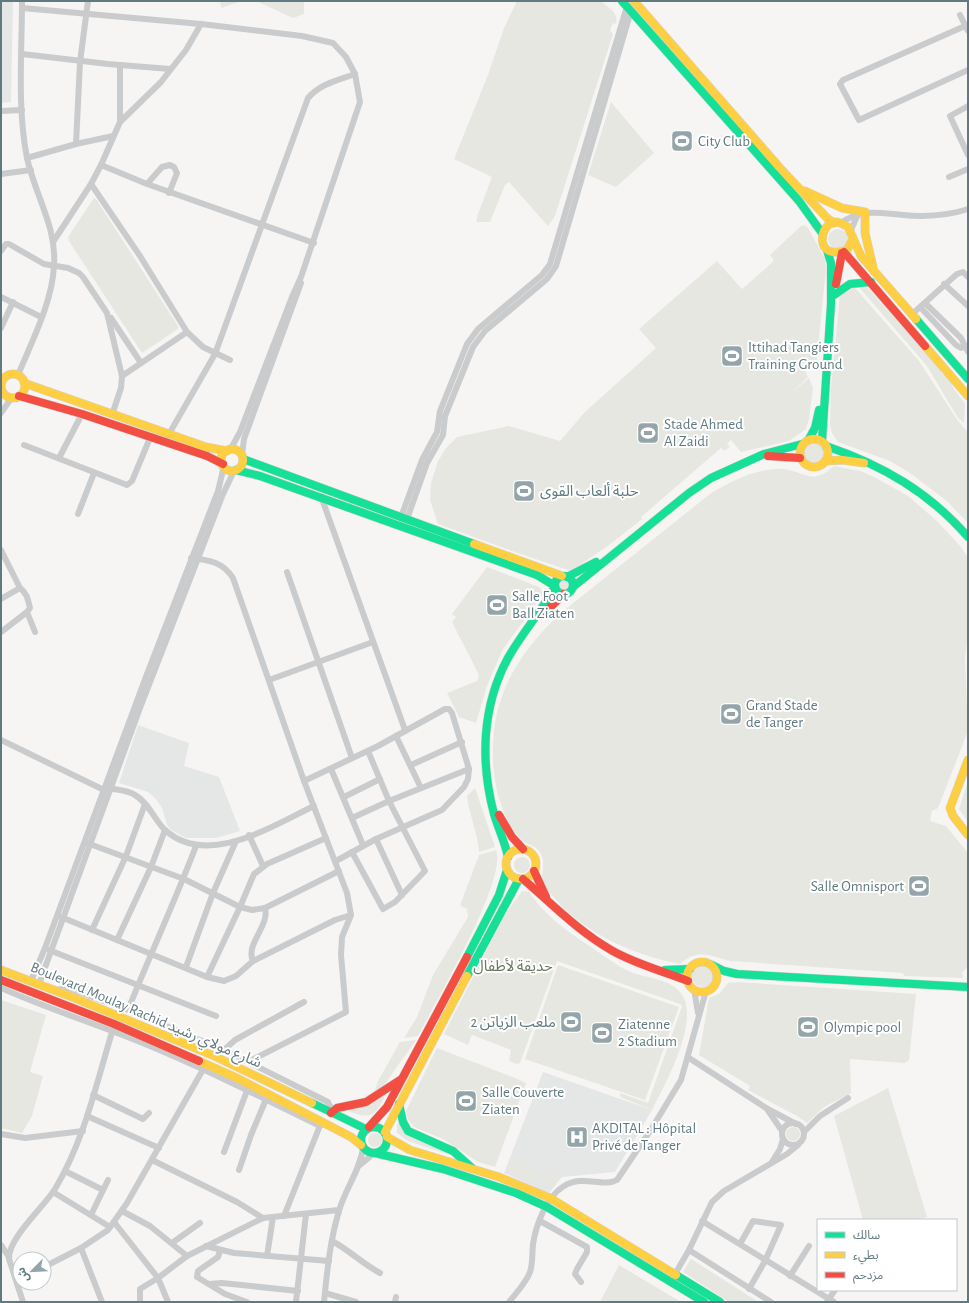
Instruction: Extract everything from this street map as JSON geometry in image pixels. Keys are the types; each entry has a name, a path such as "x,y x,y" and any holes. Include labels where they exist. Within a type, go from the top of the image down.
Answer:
{"main road":[{"path":"629,5 827,218 851,230 857,250 911,315 968,379"},
{"path":"508,857 492,804 484,748 489,708 495,687 517,642 534,622 564,594 571,591 573,587 610,556 689,493 711,478 730,468 759,457 802,444 809,439 815,428 825,388 831,304 831,263 822,241 822,233 799,201 629,5"},
{"path":"800,189 842,208 862,213 865,240 874,271"},
{"path":"822,233 826,228 837,223"},
{"path":"831,304 843,253 850,247 853,239"},
{"path":"826,249 832,253 843,253 871,282 968,396"},
{"path":"834,295 850,284 871,282"},
{"path":"564,594 557,592 555,587 537,576 501,562 260,476 228,470 223,465 208,457 82,414 30,398 15,397 2,392 1,386 3,377 11,374 18,375 24,383 112,415 206,447 237,451 242,457 564,577 572,582 573,587"},
{"path":"15,397 23,392 24,383"},
{"path":"802,444 799,451 800,458 803,462 810,467 820,466 825,462 828,454 824,443 825,388"},
{"path":"809,439 816,439 853,454 891,473 918,489 948,513 968,537"},
{"path":"223,465 223,455 229,450"},
{"path":"759,457 788,456 800,458"},
{"path":"235,471 241,467 242,457"},
{"path":"825,462 842,460 871,464"},
{"path":"534,622 555,587 557,580 610,556"},
{"path":"968,760 950,808 952,816 968,835"},
{"path":"374,1153 383,1150 386,1146 386,1135 399,1104 433,1038 521,879 532,875 536,866 534,857 523,849 507,830 492,804"},
{"path":"523,849 514,851 508,857 506,863 507,870 498,895 481,933 400,1080 387,1107 361,1136 362,1147 374,1153 443,1169 496,1185 547,1207 704,1302"},
{"path":"507,870 512,876 521,879 578,929 612,951 688,981 694,989 706,991 715,984 737,974"},
{"path":"534,871 551,904"},
{"path":"663,970 690,969 700,962 706,962 724,971 737,974 968,987"},
{"path":"712,966 717,976 715,984"},
{"path":"688,981 690,969"},
{"name":"Boulevard Moulay Rachid شارع مولاي رشيد","path":"1,970 56,990 212,1055 330,1113 368,1128"},
{"name":"Boulevard Moulay Rachid شارع مولاي رشيد","path":"1,980 205,1066 321,1124 351,1137 362,1147"},
{"path":"330,1113 335,1109 366,1102 400,1080"},
{"path":"399,1104 403,1122 408,1132 453,1151 472,1169"},
{"path":"368,1128 378,1127 386,1135 410,1150 521,1185 550,1198 720,1302"}],"street":[{"path":"18,375 41,317 52,282 54,267 51,228 28,158 22,110 22,1"},
{"path":"76,144 80,62 88,1"},
{"path":"404,518 422,460 437,432 440,411 466,344 478,329 542,275 550,264 629,5"},
{"path":"22,8 201,24 302,36 333,43 346,57 355,74 360,102 314,243 240,432 229,450"},
{"path":"960,15 967,28 843,80 840,84 859,120 968,70"},
{"path":"53,242 91,184 120,122 161,82 186,50 201,24"},
{"path":"22,54 80,62 170,69"},
{"path":"120,65 120,122"},
{"path":"169,434 215,354 308,98 313,92 325,85 355,74"},
{"path":"968,106 950,116 968,156"},
{"path":"1,111 22,110"},
{"path":"28,158 76,144 113,136"},
{"path":"101,165 169,193 314,243"},
{"path":"147,184 162,167 170,165 174,167 177,173 169,193"},
{"path":"950,177 968,169"},
{"path":"1,174 31,170"},
{"path":"91,184 140,256 187,332 203,347 230,360"},
{"path":"837,223 850,216 862,213 926,216 968,210"},
{"path":"851,230 862,213"},
{"path":"2,248 9,244 44,264 54,267 68,268 83,276 141,363"},
{"path":"911,315 944,284 960,272 964,272 968,277"},
{"path":"242,457 244,439 300,288 301,277"},
{"path":"944,284 968,306"},
{"path":"1,297 41,317"},
{"path":"1,328 13,302"},
{"path":"923,305 956,345 967,350"},
{"path":"107,313 122,376 121,388 112,415"},
{"path":"122,376 187,332"},
{"path":"1,413 15,397"},
{"path":"59,458 82,414"},
{"path":"24,445 123,484 129,484 132,481 150,438"},
{"path":"35,983 88,843 191,558 218,491 223,465"},
{"path":"107,788 199,559 223,494 235,471"},
{"path":"78,514 94,473"},
{"path":"322,499 405,730"},
{"path":"1,550 4,563 20,588 25,591 30,608 28,612 34,632"},
{"path":"191,558 217,563 226,569 233,578 304,781 336,861 347,893 351,915 342,937 346,1012 248,1062"},
{"path":"287,572 352,758"},
{"path":"1,599 20,588"},
{"path":"1,632 28,612"},
{"path":"269,680 373,642"},
{"path":"304,781 368,751 448,708 452,713 469,769 467,783 446,808 363,845 336,861"},
{"path":"396,736 421,788"},
{"path":"1,740 107,788 134,794 145,804 165,830 196,846 209,847 236,841 314,806"},
{"path":"411,765 462,742"},
{"path":"352,852 383,909 390,906 425,871 389,801 368,751"},
{"path":"331,769 363,845"},
{"path":"352,818 389,801 469,769"},
{"path":"344,797 380,779"},
{"path":"92,930 126,856 145,804"},
{"path":"117,940 151,867 165,830"},
{"path":"249,836 263,866"},
{"path":"207,977 240,907 251,878 263,866 326,838"},
{"path":"376,839 402,895"},
{"path":"186,967 213,893 236,841"},
{"path":"88,843 184,879 240,907 252,910 265,908 339,871"},
{"path":"128,1010 150,954 184,879 196,846"},
{"path":"253,961 251,953 266,917 265,908"},
{"path":"60,917 186,967 207,977 224,982 236,976 253,961 335,920 351,915"},
{"path":"48,949 216,1016"},
{"path":"1,988 113,1028 83,1131 66,1171 53,1192 22,1230 9,1257"},
{"path":"56,990 68,988 128,1010 224,1050 340,1108"},
{"path":"694,989 698,1017"},
{"path":"512,1301 530,1271 534,1238 550,1198 564,1186 573,1181 600,1181 610,1183 620,1178 674,1094 689,1058 698,1017 706,991"},
{"path":"224,1050 235,1040 304,1002"},
{"path":"689,1058 766,1108 796,1124 804,1132"},
{"path":"52,1264 81,1248 112,1224 122,1211 205,1066"},
{"path":"224,1152 248,1087"},
{"path":"93,1095 143,1120 149,1113"},
{"path":"239,1170 250,1135 267,1097"},
{"path":"675,1274 689,1250 712,1202 724,1191 771,1164 798,1145 803,1139 804,1132 820,1116 848,1098"},
{"path":"328,1102 331,1108 330,1113"},
{"path":"766,1108 782,1131 783,1139 780,1150 771,1164"},
{"path":"87,1116 159,1148"},
{"path":"284,1216 321,1124"},
{"path":"782,1131 789,1124 796,1124"},
{"path":"1,1134 25,1138 83,1131"},
{"path":"783,1139 788,1144 798,1145"},
{"path":"324,1302 332,1241 339,1210 359,1166 362,1147"},
{"path":"359,1166 374,1153"},
{"path":"152,1160 237,1202 263,1218"},
{"path":"66,1171 103,1190"},
{"path":"91,1215 108,1180"},
{"path":"53,1192 91,1215 112,1224 158,1278 168,1302"},
{"path":"140,1302 140,1289 158,1278 187,1256 263,1218 339,1210"},
{"path":"122,1211 150,1226 187,1256"},
{"path":"296,1302 302,1260 306,1214"},
{"path":"267,1256 273,1217"},
{"path":"540,1221 587,1247 587,1252 576,1269 575,1274 581,1282"},
{"path":"702,1221 830,1301 835,1291"},
{"path":"740,1244 754,1221 780,1224 781,1229 749,1289"},
{"path":"172,1243 200,1223"},
{"path":"332,1241 364,1264 380,1273"},
{"path":"1,1245 12,1264"},
{"path":"206,1246 220,1251 302,1260 329,1261"},
{"path":"790,1276 809,1246"},
{"path":"81,1248 102,1302"},
{"path":"689,1250 771,1302"},
{"path":"220,1251 218,1257 197,1274 197,1277 225,1294 247,1302"},
{"path":"209,1284 222,1283 298,1291"},
{"path":"21,1291 23,1302"},
{"path":"325,1293 356,1302"}],"shaded area":[{"path":"1,1 13,1 11,102 1,103"},
{"path":"138,725 189,743 184,766 219,777 240,831 216,838 186,838 171,830 167,825 162,808 156,799 148,792 119,783"},
{"name":"AKDITAL : Hôpital Privé de Tanger","path":"543,1072 652,1110 615,1172 562,1177 549,1193 504,1173"}],"green space":[{"path":"220,1 242,1 221,8"},
{"path":"256,1 304,1 304,14 293,18"},
{"path":"517,1 601,1 613,11 617,20 616,24 613,23 610,30 613,34 555,216 548,226 509,182 505,185 490,222 476,222 492,177 454,159 488,75 504,28"},
{"path":"611,102 654,153 616,187 588,175"},
{"path":"94,198 178,326 178,329 142,353 69,241 68,237"},
{"path":"805,225 825,259 826,269 816,367 809,363 804,369 808,377 790,394 809,378 813,388 809,419 806,429 789,441 741,452 731,440 727,444 730,447 724,451 721,448 641,517 642,519 609,545 571,571 438,524 430,500 431,483 438,461 446,448 457,437 509,426 560,441 585,412 656,348 639,329 717,261 742,289 773,262 770,255 801,226"},
{"path":"838,229 845,232 848,239 845,246 838,249 831,246 828,239 831,232"},
{"path":"865,285 935,363 943,375 946,374 954,389 965,404 964,423 958,418 927,366 858,286"},
{"path":"855,288 919,361 958,421 968,432 968,523 947,501 910,473 890,461 838,442 832,433 830,424 831,387 840,295"},
{"path":"814,443 821,446 824,453 821,460 814,463 807,460 804,453 807,446"},
{"name":"Grand Stade de Tanger","path":"834,466 861,471 908,496 937,521 961,547 968,558 968,634 965,658 968,731 938,808 932,811 930,821 946,826 968,853 968,967 962,972 963,978 904,976 903,973 730,961 704,955 693,956 680,964 642,954 603,937 585,926 569,913 555,898 542,879 542,855 537,849 523,841 515,832 506,817 498,794 493,761 493,738 496,717 502,697 520,661 532,644 562,612 710,494 725,485 750,474 767,470 785,469 812,477 825,473"},
{"name":"Salle Foot Ball Ziaten","path":"487,567 539,587 544,593 503,649 487,686 476,723 459,717 447,693 477,681 479,675 452,622 456,617 452,614"},
{"path":"564,578 569,580 571,585 569,590 564,592 559,590 557,585 559,580"},
{"path":"968,781 968,822 959,809"},
{"path":"475,788 495,847 479,852 467,796"},
{"path":"496,850 497,865 491,887 468,942 418,1036 404,1038 417,1017 433,975 468,917 467,909 461,906 461,903 479,855"},
{"path":"522,857 528,859 530,865 528,871 522,873 516,871 514,865 516,859"},
{"name":"حديقة لأطفال","path":"522,891 529,892 547,913 566,930 610,960 630,972 668,983 675,987 684,998 687,1010 683,1039 678,1055 652,1110 620,1097 620,1093 648,1103 682,1006 680,1004 557,961 520,1063 517,1064 509,1061 511,1050 472,1035 468,1045 444,1034 503,918"},
{"name":"Ziatenne 2 Stadium","path":"558,965 679,1007 645,1100 525,1059"},
{"path":"703,965 711,968 714,976 711,984 703,987 695,984 692,976 695,968"},
{"name":"Olympic pool","path":"737,982 916,994 909,1060 905,1063 850,1059 851,1093 824,1107 807,1123 797,1116 748,1090 750,1086 699,1055 709,998 719,994 728,983"},
{"path":"1,1000 46,1015 30,1072 43,1076 32,1116 22,1133 1,1128"},
{"path":"416,1040 386,1082 374,1093 378,1081 400,1042"},
{"name":"Salle Couverte Ziaten","path":"437,1048 526,1083 495,1167 478,1162 443,1139 414,1127 408,1120 406,1111"},
{"path":"888,1088 927,1217 920,1219 863,1219 834,1116"},
{"path":"385,1095 378,1109 369,1115 359,1115 344,1109"},
{"path":"397,1124 400,1124 412,1138 450,1152 450,1155 408,1141 397,1133"},
{"path":"790,1127 796,1127 800,1131 800,1137 796,1141 790,1141 786,1137 786,1131"},
{"path":"375,1133 380,1135 382,1140 380,1145 375,1147 370,1145 368,1140 370,1135"},
{"path":"511,1160 541,1171 539,1182 507,1171"},
{"path":"547,1168 562,1177 551,1187 543,1183"},
{"path":"691,1259 759,1302 729,1302 683,1272"},
{"path":"619,1265 681,1302 600,1302"}],"traffic: fast":[{"path":"622,1 799,201 822,233"},
{"path":"822,441 831,304 831,263 827,250"},
{"path":"834,295 850,284 871,282"},
{"path":"916,319 968,379"},
{"path":"809,439 815,428 819,410"},
{"path":"573,587 689,493 711,478 764,454 802,444"},
{"path":"826,446 885,471 921,493 937,506 968,537"},
{"path":"243,459 474,544"},
{"path":"236,470 260,476 537,575 555,586"},
{"path":"567,577 596,562"},
{"path":"564,576 570,579 573,585 570,591 564,594 558,591 555,585 558,579 564,576"},
{"path":"508,857 494,814 487,774 485,754 488,714 499,676 508,658 555,587"},
{"path":"467,957 499,895 507,870"},
{"path":"467,976 519,879"},
{"path":"712,965 724,971 737,974 968,987"},
{"path":"665,970 690,969"},
{"path":"312,1103 366,1129"},
{"path":"399,1104 403,1122 408,1131 453,1151 472,1168"},
{"path":"374,1127 383,1131 387,1140 383,1149 374,1153 365,1149 361,1140 365,1131 374,1127"},
{"path":"375,1153 443,1169 516,1193 547,1207 704,1302"},
{"path":"676,1275 720,1302"}],"traffic: slow":[{"path":"634,1 780,168 827,218 834,223"},
{"path":"805,191 842,208 865,212 865,233 873,267"},
{"path":"853,239 847,250 836,252 829,251 824,246 822,240 823,234 830,224 838,222 848,227 861,256 916,319"},
{"path":"925,346 968,396"},
{"path":"13,374 21,378 25,386 21,394 13,398 5,394 1,386 5,378 13,374"},
{"path":"24,383 206,447 227,451"},
{"path":"814,439 820,440 824,443 827,447 828,453 827,459 824,463 820,466 814,467 808,466 804,463 801,459 800,453 801,447 804,443 808,440 814,439"},
{"path":"232,449 236,450 242,456 243,460 242,464 236,470 232,471 228,470 222,464 221,460 222,456 228,450 232,449"},
{"path":"825,461 843,460 864,463"},
{"path":"474,544 562,576"},
{"path":"968,760 950,808 953,816 968,835"},
{"path":"521,849 532,853 536,864 532,875 521,879 510,875 506,864 510,853 521,849"},
{"path":"702,962 708,963 716,971 717,977 716,983 708,991 702,992 696,991 688,983 687,977 688,971 696,963 702,962"},
{"path":"1,970 72,997 212,1055 312,1103"},
{"path":"385,1132 467,976"},
{"path":"199,1061 237,1078 351,1137 361,1145"},
{"path":"387,1137 410,1150 499,1177 550,1198 676,1275"}],"traffic: jam":[{"path":"844,252 925,346"},
{"path":"836,284 842,253"},
{"path":"19,396 82,414 207,456 223,464"},
{"path":"768,456 800,458"},
{"path":"542,615 564,594"},
{"path":"499,815 512,837 523,849"},
{"path":"534,871 546,897"},
{"path":"523,879 576,926 599,943 620,955 688,981"},
{"path":"369,1127 387,1107 467,957"},
{"path":"1,980 114,1024 199,1061"},
{"path":"331,1113 337,1108 366,1102 400,1080"}],"place":[{"name":"City Club","path":"682,141"},
{"name":"Ittihad Tangiers Training Ground","path":"732,356"},
{"name":"Stade Ahmed Al Zaidi","path":"648,433"},
{"name":"حلبة ألعاب القوى","path":"524,491"},
{"name":"Salle Foot Ball Ziaten","path":"497,605"},
{"name":"Grand Stade de Tanger","path":"731,714"},
{"name":"Salle Omnisport","path":"919,886"},
{"name":"ملعب الزياتن 2","path":"571,1022"},
{"name":"Olympic pool","path":"808,1027"},
{"name":"Ziatenne 2 Stadium","path":"602,1033"},
{"name":"Salle Couverte Ziaten","path":"466,1101"},
{"name":"AKDITAL : Hôpital Privé de Tanger","path":"577,1137"}]}
